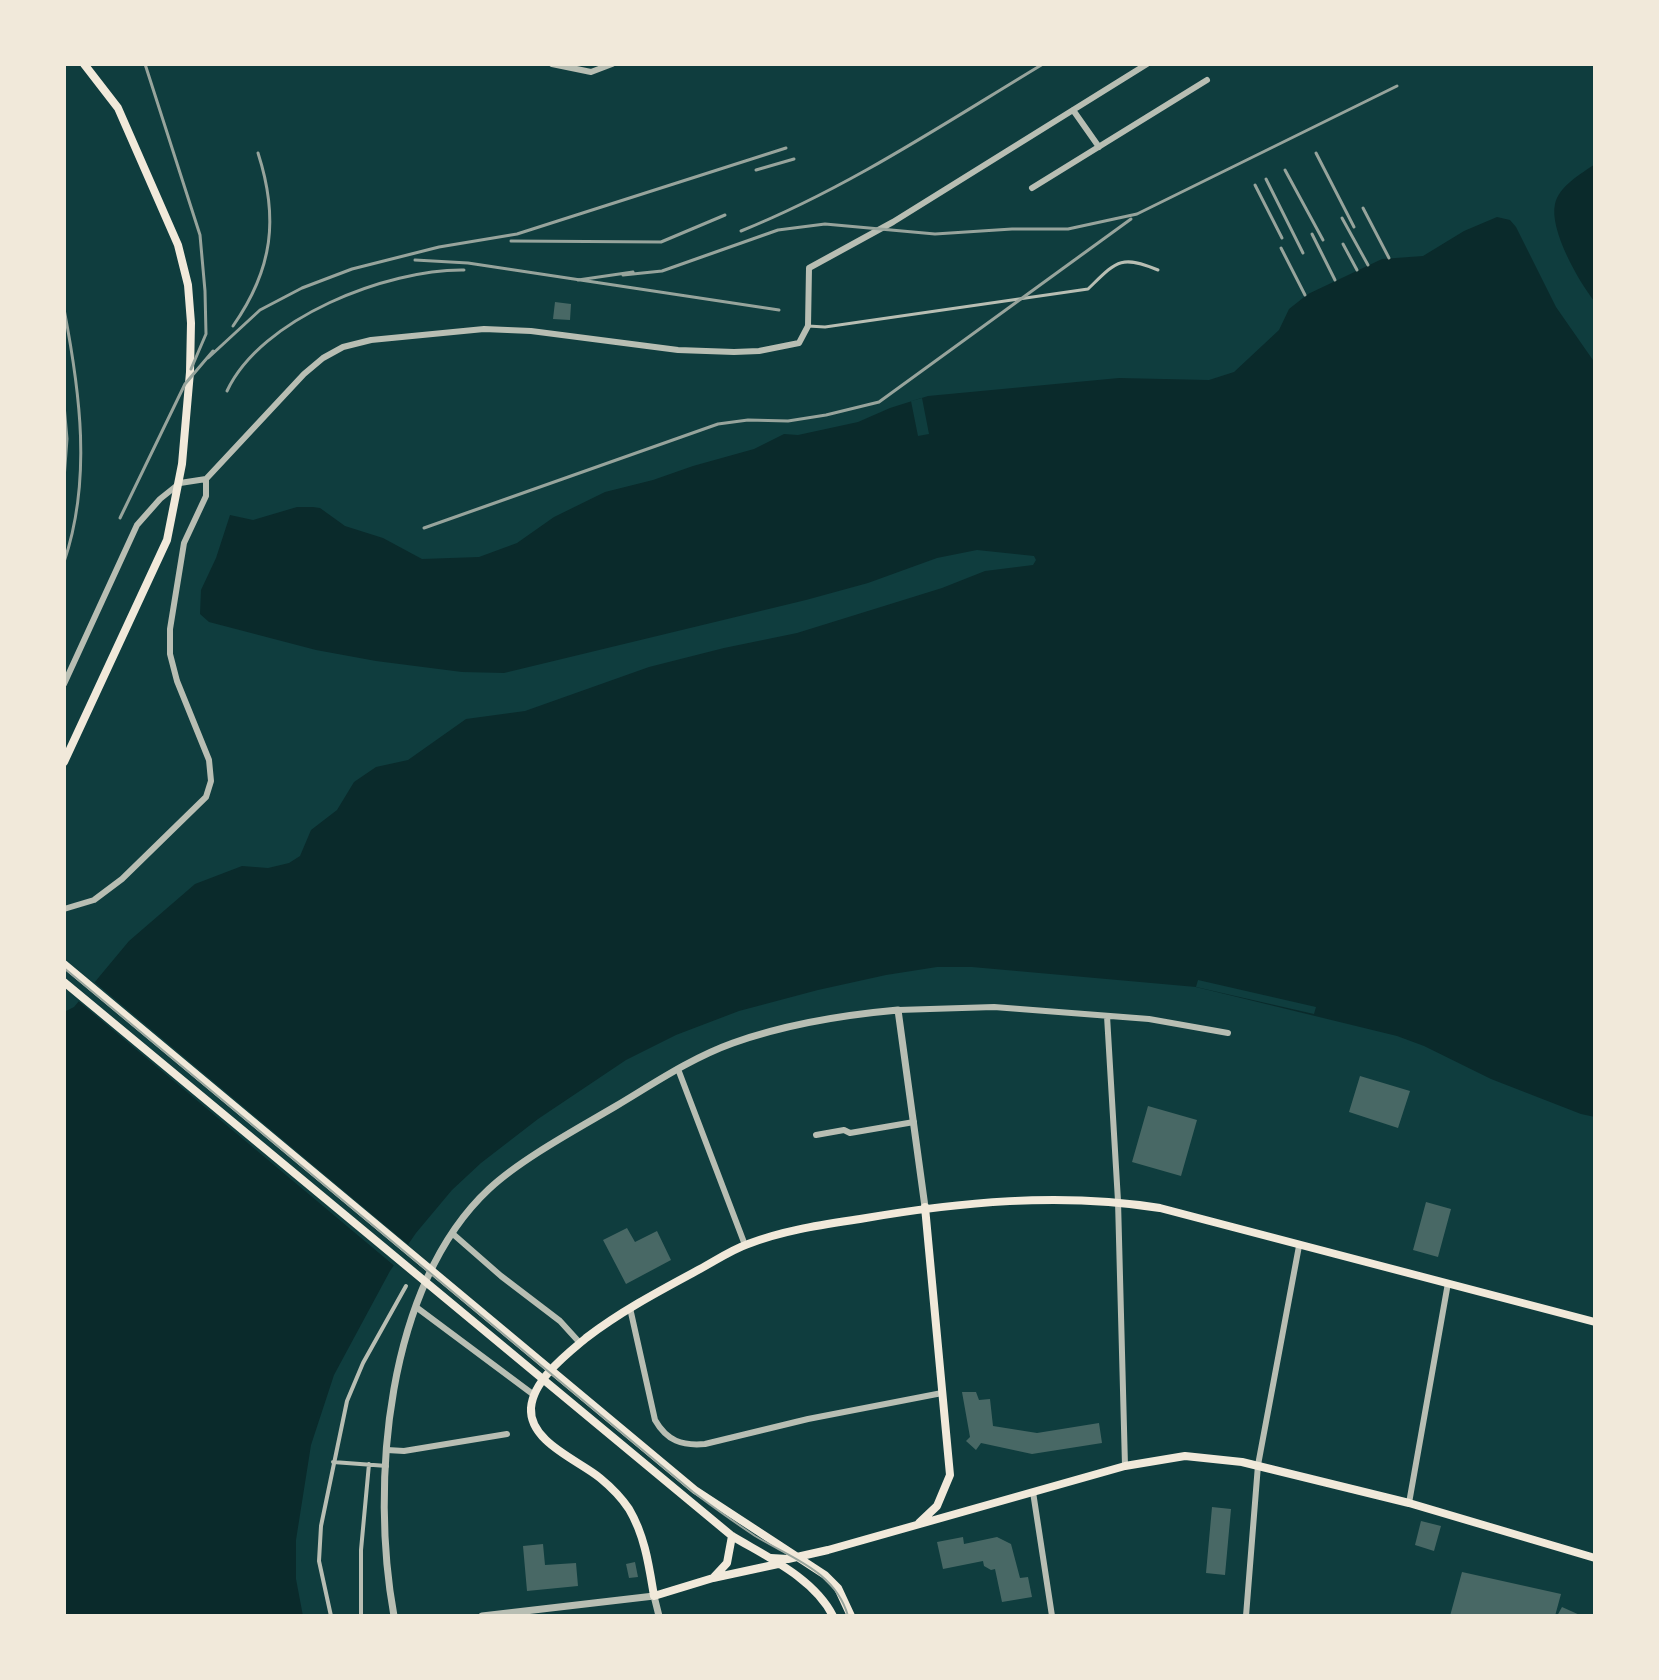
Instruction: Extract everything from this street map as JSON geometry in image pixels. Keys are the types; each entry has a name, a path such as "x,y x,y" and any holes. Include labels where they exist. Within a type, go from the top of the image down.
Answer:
{"main road":[{"path":"64,762 167,540 180,483 190,379 188,285 173,231 118,108 84,64"},
{"path":"64,964 695,1490 825,1575 838,1588 851,1616"},
{"path":"64,982 732,1536 802,1579 827,1604 833,1616"},
{"path":"778,1564 713,1578 654,1596 647,1551 629,1509 613,1489 554,1446 538,1430 532,1417 534,1395 580,1343 630,1308 745,1245 788,1231 925,1207 1023,1201 1118,1201 1160,1208 1595,1322"},
{"path":"912,1527 927,1518 937,1506 950,1475 925,1207"},
{"path":"765,1556 777,1559 800,1557 1125,1466 1202,1456 1258,1465 1409,1503 1595,1558"},
{"path":"713,1578 727,1563 732,1536"}],"street":[{"path":"552,64 591,72 612,64"},
{"path":"64,684 137,525 160,499 180,483 206,479 304,374 323,358 343,347 371,340 484,329 531,331 678,350 759,351 799,343 808,326 809,268 893,222 1147,64"},
{"path":"1032,188 1207,80"},
{"path":"1073,110 1099,147"},
{"path":"64,909 94,900 122,879 206,797 211,781 209,760 177,681 170,654 170,629 184,543 206,496 206,479"},
{"path":"394,1616 387,1580 387,1450 396,1368 420,1295 462,1218 490,1187 567,1135 678,1069 732,1043 799,1024 845,1015 898,1010 994,1007 1149,1019 1228,1033"},
{"path":"898,1010 925,1207"},
{"path":"1107,1016 1118,1201 1125,1466"},
{"path":"678,1069 745,1245"},
{"path":"816,1135 844,1130 850,1133 914,1122"},
{"path":"453,1234 560,1321 580,1343"},
{"path":"1246,1616 1258,1465 1299,1246"},
{"path":"1409,1503 1448,1283"},
{"path":"331,1616 319,1561 321,1526 333,1462 347,1401 363,1363 406,1286"},
{"path":"416,1307 534,1395"},
{"path":"630,1308 655,1420 661,1431 676,1442 705,1444 808,1419 942,1393"},
{"path":"387,1450 404,1451 507,1434"},
{"path":"333,1462 387,1466"},
{"path":"361,1616 361,1550 369,1464"},
{"path":"1033,1492 1052,1616"},
{"path":"482,1616 654,1596 659,1616"}],"lane":[{"path":"808,326 825,327 1088,289 1112,267 1134,260 1158,270"}],"water":[{"path":"1595,164 1595,302 1567,255 1554,215 1561,192"},
{"path":"1497,217 1510,220 1516,227 1556,307 1595,363 1595,1117 1491,1079 1397,1036 1196,987 972,967 937,967 818,990 739,1011 676,1035 626,1060 538,1119 452,1190 416,1233 390,1271 334,1375 311,1445 296,1540 296,1579 303,1616 64,1616 64,1012 74,1007 129,941 195,884 242,866 268,868 289,863 300,856 311,830 337,810 354,782 376,767 408,760 466,719 525,711 649,667 797,633 942,588 985,571 1033,565 1036,560 1034,556 977,550 937,558 868,583 806,600 504,673 462,672 316,650 209,622 200,614 201,590 216,558 230,515 253,520 297,507 320,508 345,526 383,538 422,559 479,557 517,543 554,517 605,492 754,449 784,434 798,435 858,422 928,396 1119,378 1209,380 1234,372 1279,330 1289,309 1308,294 1382,259 1423,256 1464,231"}],"pier":[{"path":"922,398 929,434 918,436 911,401"},
{"path":"1198,980 1316,1007 1314,1014 1196,987"},
{"path":"93,981 411,1247 397,1268 76,999"}],"building":[{"path":"555,302 571,304 570,320 553,319"},
{"path":"1360,1076 1410,1091 1398,1128 1349,1112"},
{"path":"1148,1106 1197,1120 1181,1176 1132,1162"},
{"path":"1426,1202 1451,1209 1438,1257 1413,1250"},
{"path":"627,1228 635,1242 657,1231 671,1260 626,1284 603,1240"},
{"path":"962,1392 976,1392 979,1400 990,1399 993,1426 1037,1433 1099,1423 1102,1443 1032,1454 981,1443 976,1450 966,1441 970,1437"},
{"path":"1212,1507 1231,1509 1225,1575 1206,1573"},
{"path":"1421,1521 1441,1526 1434,1551 1415,1545"},
{"path":"963,1537 964,1544 997,1537 1011,1544 1020,1578 1028,1577 1032,1597 1002,1602 995,1569 984,1566 983,1561 943,1569 937,1542"},
{"path":"543,1544 545,1565 576,1563 578,1586 527,1591 523,1546"},
{"path":"635,1562 638,1577 629,1578 626,1564"},
{"path":"1462,1572 1561,1594 1555,1616 1450,1616"},
{"path":"1562,1607 1582,1616 1557,1616"}],"tram line":[{"path":"64,968 693,1492 755,1536 810,1567 833,1588 848,1616"}],"railway":[{"path":"145,64 200,235 206,334 191,369"},
{"path":"741,231 858,175 1043,64"},
{"path":"623,275 662,271 778,230 825,224 935,234 1068,229 1137,214 1397,86"},
{"path":"208,358 260,310 302,288 352,269 439,247 517,234 786,148"},
{"path":"233,326 257,284 268,242 269,199 258,153"},
{"path":"1316,153 1354,227"},
{"path":"756,170 794,159"},
{"path":"1285,170 1323,240"},
{"path":"1266,179 1303,253"},
{"path":"1255,185 1282,238"},
{"path":"1363,208 1389,258"},
{"path":"511,241 661,242 725,215"},
{"path":"1342,218 1368,265"},
{"path":"424,528 718,424 748,420 788,421 879,402 1131,219"},
{"path":"1312,234 1335,280"},
{"path":"1343,244 1357,270"},
{"path":"1281,248 1305,295"},
{"path":"415,260 468,263 779,310"},
{"path":"227,391 244,365 268,341 297,320 329,303 399,278 464,270"},
{"path":"578,280 633,272"},
{"path":"64,309 75,372 81,468 73,531 64,562"},
{"path":"120,518 185,384 213,351"},
{"path":"64,405 67,439 64,479"}]}
